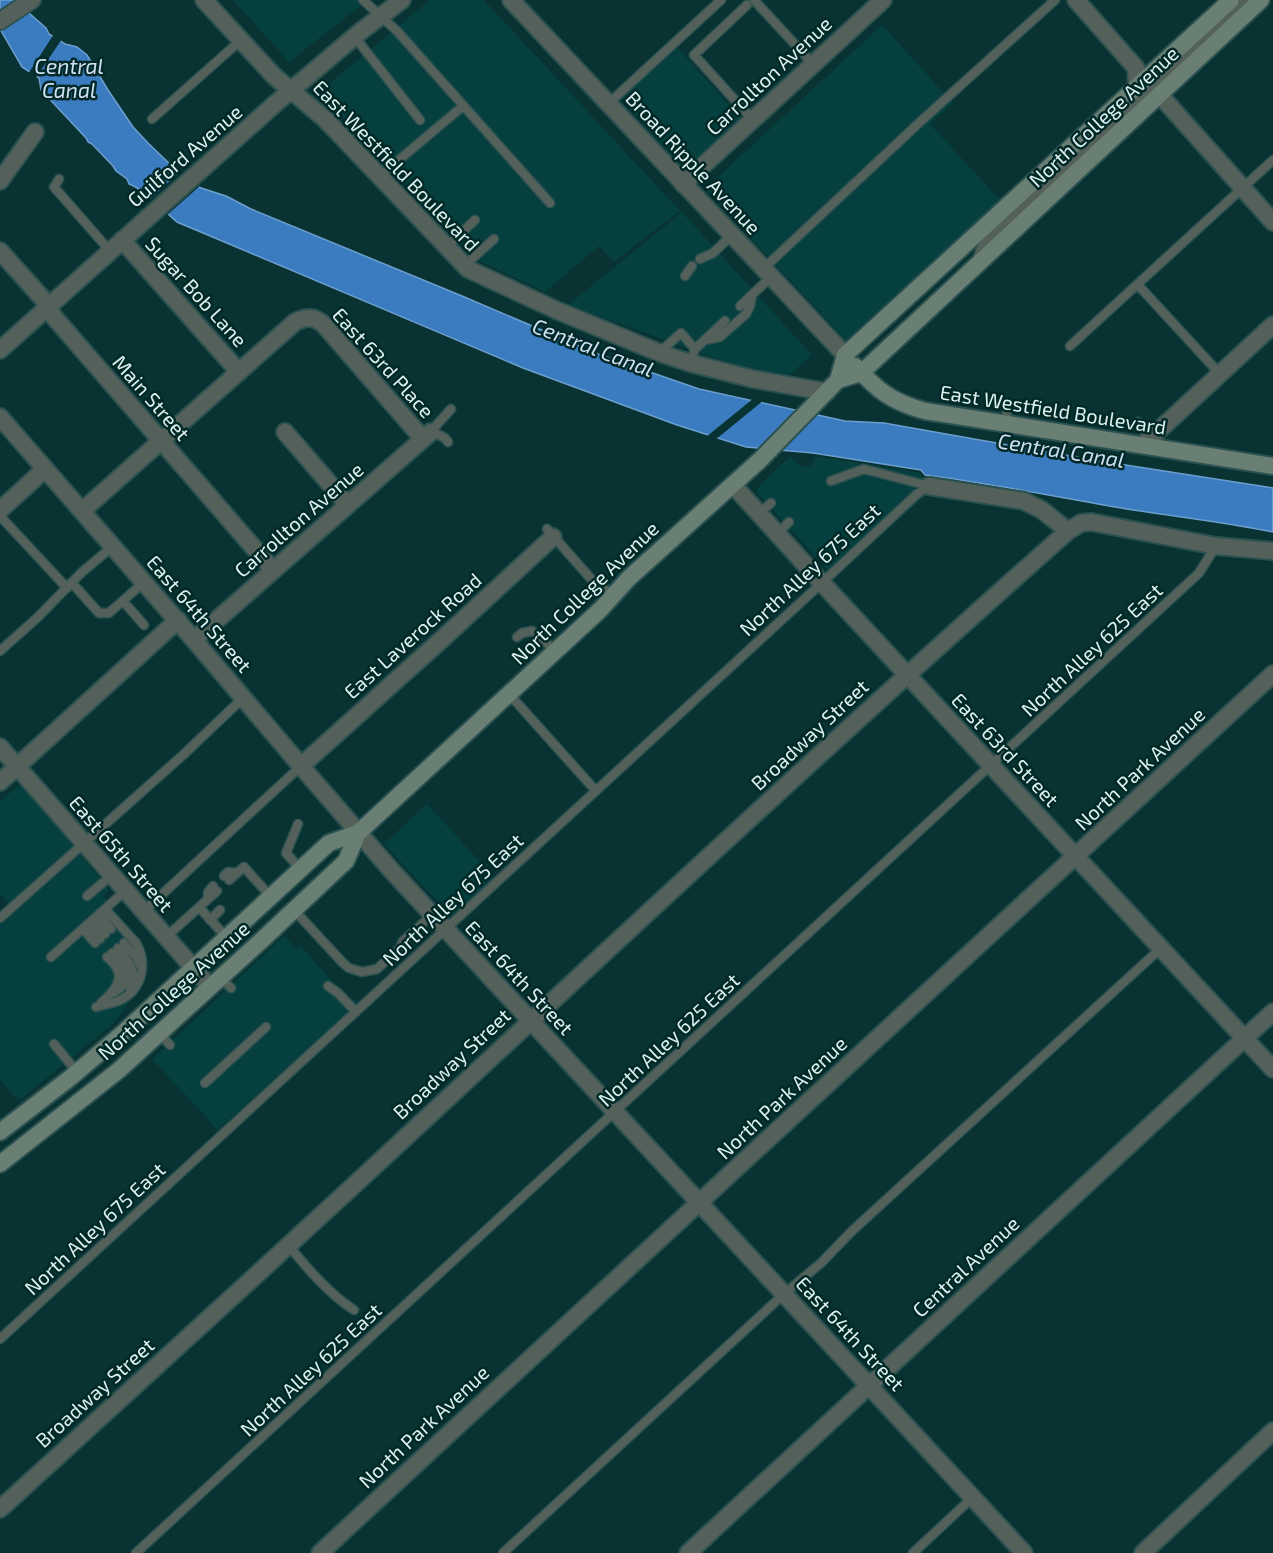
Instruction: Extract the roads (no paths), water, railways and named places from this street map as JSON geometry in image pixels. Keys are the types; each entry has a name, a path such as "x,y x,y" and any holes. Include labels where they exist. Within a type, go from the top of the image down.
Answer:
{"main road":[{"name":"North College Avenue","path":"828,391 845,355 1231,0"},
{"name":"North College Avenue","path":"0,1132 124,1032 329,843 358,833 600,610 629,578 760,460 828,391 861,373 1261,0"},
{"name":"East Westfield Boulevard","path":"845,355 884,394 912,408 1149,436 1273,466"},
{"name":"North College Avenue","path":"0,1164 165,1039 346,861 358,833"}],"street":[{"path":"0,21 32,0"},
{"name":"East Westfield Boulevard","path":"204,0 274,76 325,119 468,269 498,284 627,334 660,353 693,356 753,379 828,391"},
{"name":"Guilford Avenue","path":"0,350 354,36 402,0"},
{"name":"Broad Ripple Avenue","path":"511,0 845,355"},
{"name":"Carrollton Avenue","path":"683,184 883,0"},
{"path":"1076,0 1136,68 1137,86"},
{"path":"1136,68 1155,70"},
{"path":"1159,94 1273,222"},
{"path":"0,181 35,132"},
{"name":"Sugar Bob Lane","path":"116,246 238,372"},
{"name":"Main Street","path":"0,251 42,298 54,317 160,441 273,570"},
{"name":"East 63rd Place","path":"238,372 295,322 311,317 326,326 427,435"},
{"path":"1149,436 1273,325"},
{"path":"82,511 238,372"},
{"name":"East 64th Street","path":"0,417 178,620 301,766 314,788 1024,1553"},
{"path":"285,432 348,505"},
{"name":"Carrollton Avenue","path":"194,640 427,435"},
{"path":"0,510 45,469"},
{"name":"East 63rd Street","path":"733,485 765,508 783,528 822,583 1273,1068"},
{"path":"929,486 1024,501 1042,510 1068,531 1080,524 1091,522 1216,546 1273,550"},
{"name":"Broadway Street","path":"0,1509 907,674 1068,531"},
{"name":"East Laverock Road","path":"301,766 441,640 550,533"},
{"path":"0,782 178,620"},
{"name":"North Park Avenue","path":"320,1553 1273,674"},
{"name":"East 65th Street","path":"0,747 193,969 221,985"},
{"name":"Central Avenue","path":"688,1553 1273,1012"},
{"path":"1143,1553 1273,1431"}],"lane":[{"path":"363,0 397,31 549,203"},
{"path":"608,104 721,0"},
{"path":"740,306 752,295 767,273 920,122 1055,0"},
{"name":"North College Avenue","path":"980,246 1246,0"},
{"path":"753,120 694,55 750,2 813,64"},
{"path":"354,36 420,120"},
{"path":"152,119 241,40"},
{"path":"380,177 463,106"},
{"path":"1071,346 1273,160"},
{"path":"59,179 54,187 116,246"},
{"path":"446,247 475,220"},
{"path":"700,259 713,253 732,236"},
{"path":"464,266 494,239"},
{"path":"961,248 980,246 976,265"},
{"path":"685,276 692,266"},
{"path":"1138,285 1220,374"},
{"path":"705,340 720,337 746,314 752,295"},
{"path":"660,353 681,333 693,356 705,340 725,321"},
{"path":"427,435 451,409"},
{"path":"1138,422 1149,436"},
{"path":"427,435 445,438 448,441"},
{"path":"831,482 864,469 929,486"},
{"name":"North Alley 675 East","path":"0,1339 917,494 929,486"},
{"path":"0,516 99,613 109,613 144,582"},
{"path":"550,533 592,580 615,595"},
{"path":"0,651 38,617 81,573 113,546"},
{"name":"North Alley 625 East","path":"136,1553 1199,573 1216,546"},
{"path":"123,601 144,625"},
{"path":"517,637 527,631 536,633 555,652"},
{"path":"509,694 597,790"},
{"path":"0,918 243,698"},
{"path":"144,912 301,766"},
{"path":"298,824 286,853 301,870"},
{"path":"227,878 244,867 252,882 272,897"},
{"path":"87,896 112,875"},
{"path":"166,937 208,899 215,888"},
{"path":"51,957 125,891"},
{"path":"199,907 227,938"},
{"path":"210,920 220,910"},
{"path":"294,910 343,963 349,968 362,972 377,969 432,915"},
{"path":"94,919 103,936 94,919"},
{"path":"94,919 136,943 140,949 143,965 138,983 127,995 120,1000 107,1000"},
{"path":"503,1553 1161,948"},
{"path":"115,950 136,957 142,974"},
{"path":"107,1000 118,984 119,978 115,950"},
{"path":"96,1008 107,1000 126,992 134,976 129,962 115,950"},
{"path":"328,986 356,1012"},
{"path":"205,1083 266,1027"},
{"path":"54,1044 77,1072"},
{"path":"288,1245 339,1300 354,1310"},
{"path":"913,1553 973,1497"}],"water":[{"name":"Central Canal","path":"0,0 14,0 46,28 49,34 65,44 77,47 87,55 133,127 176,170 201,188 226,196 251,209 598,354 699,389 845,421 884,423 1087,459 1273,488 1273,532 925,475 921,470 813,453 746,447 677,425 523,368 177,222 148,195 129,184 127,179 116,171 41,90 39,78 22,67 0,29"}]}
